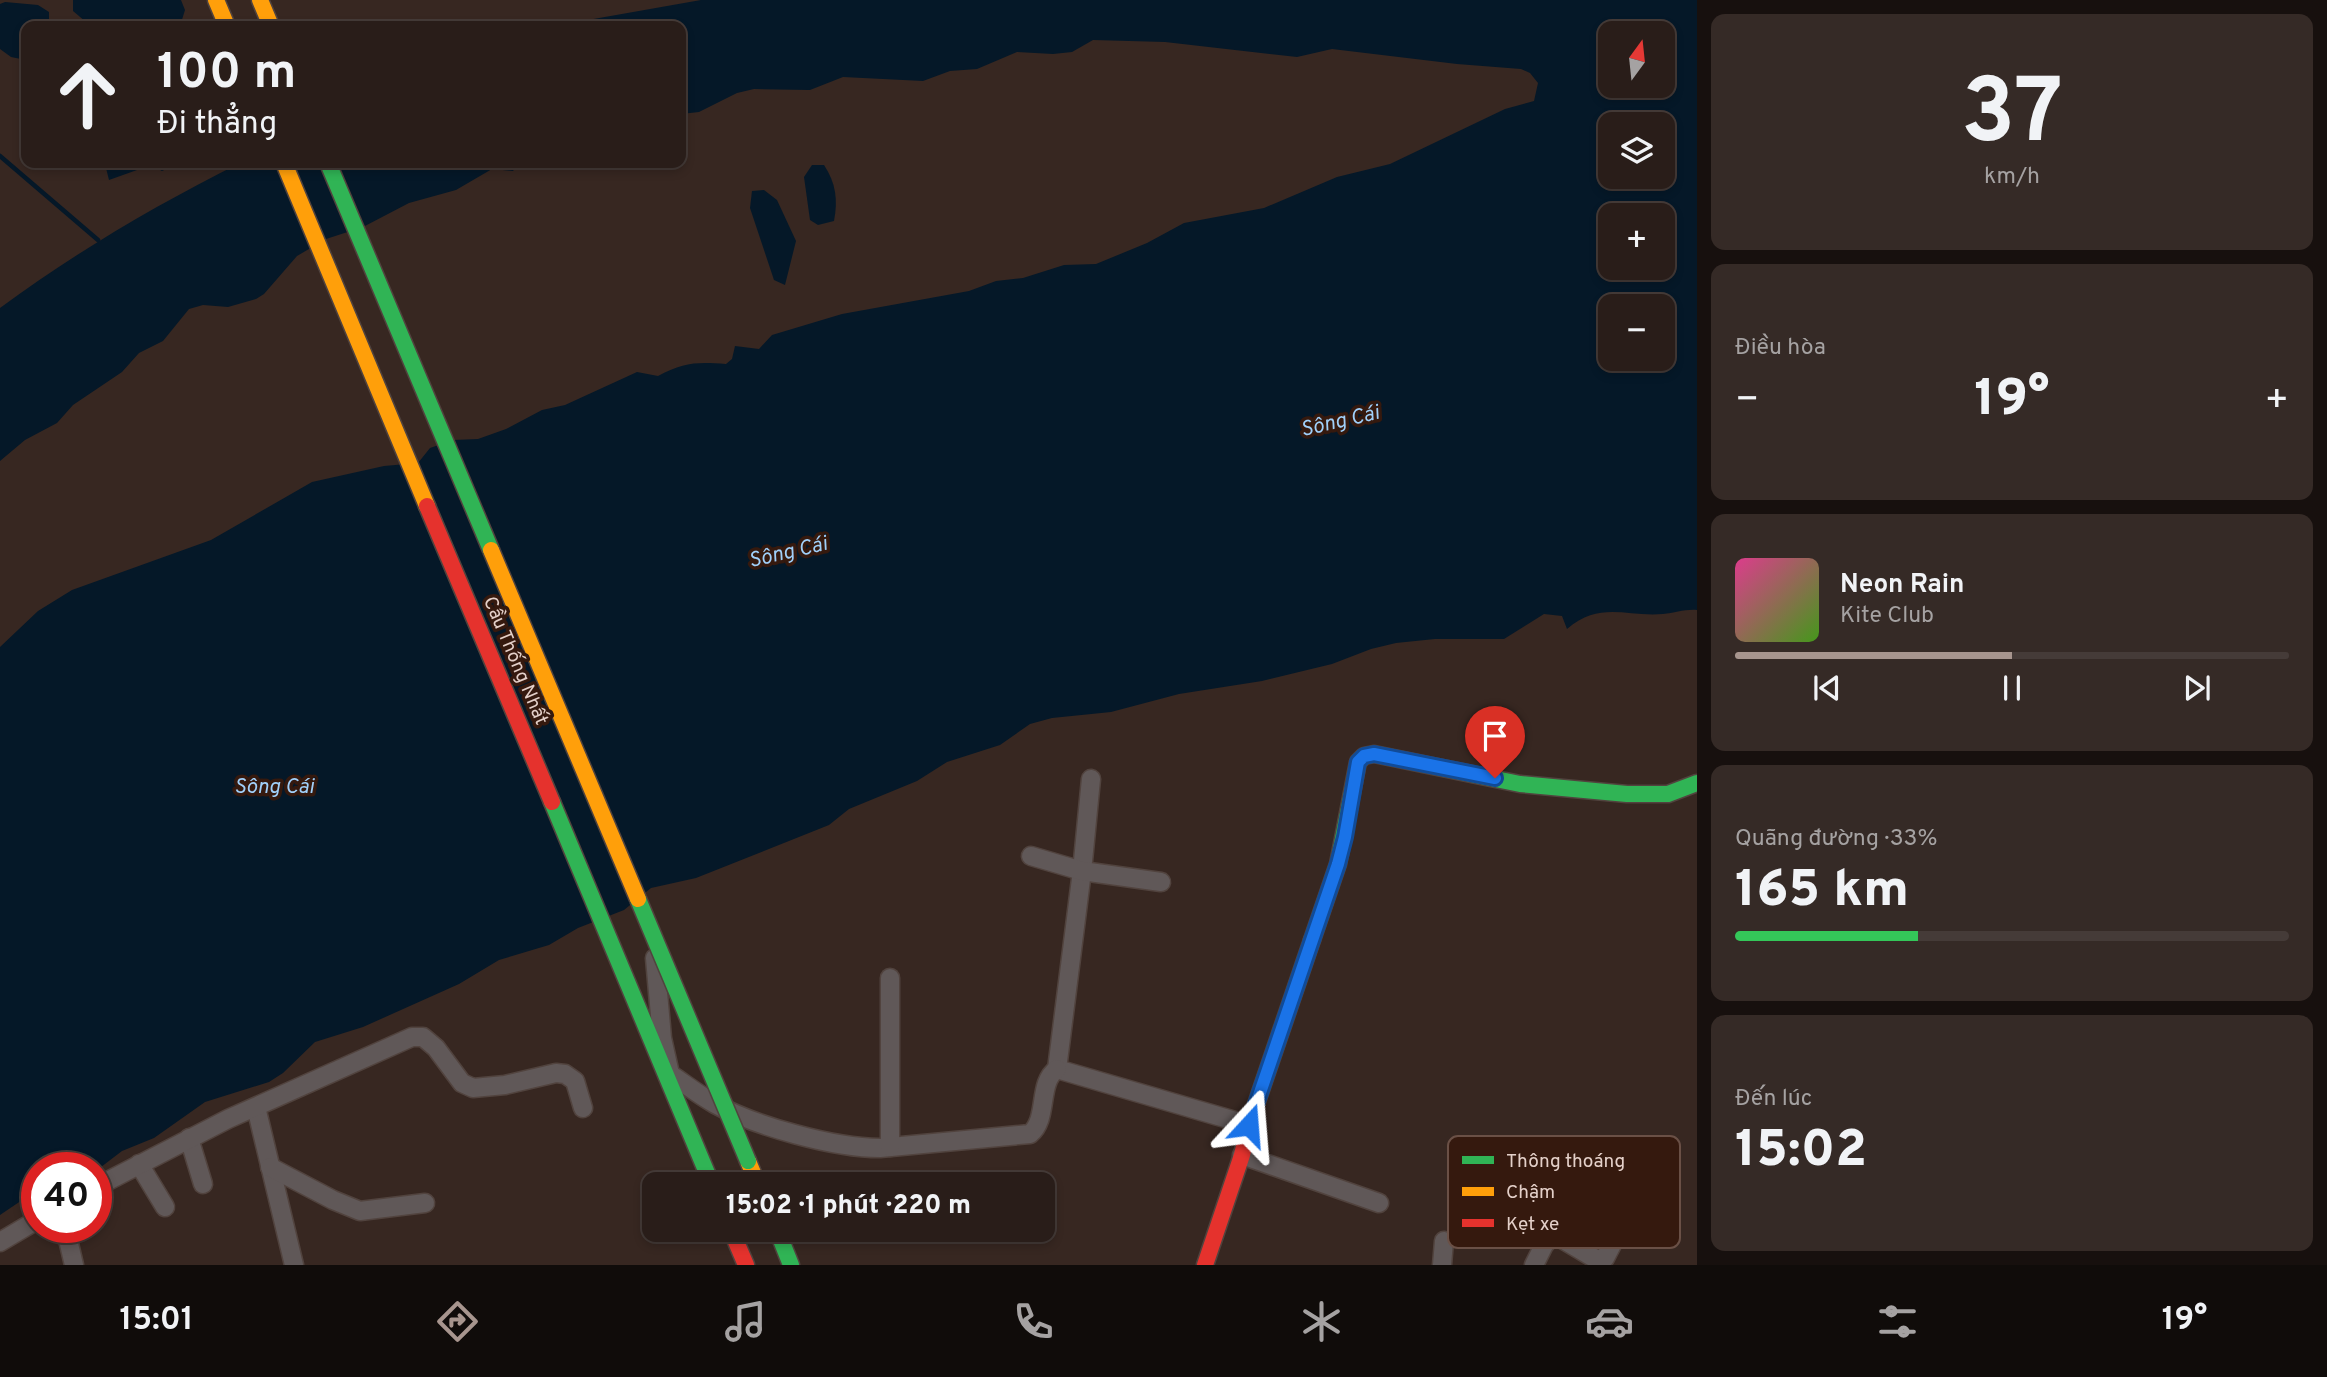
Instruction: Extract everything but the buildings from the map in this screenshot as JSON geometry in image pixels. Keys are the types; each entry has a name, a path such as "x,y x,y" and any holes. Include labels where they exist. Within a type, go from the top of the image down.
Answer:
{"main road":[{"path":"260,0 269,21"},
{"path":"217,4 224,21"},
{"name":"Cầu Thống Nhất","path":"286,168 707,1172"},
{"name":"Cầu Thống Nhất","path":"330,168 753,1172"},
{"path":"1211,1263 1249,1125 1325,907 1345,837 1358,762 1364,756 1374,754 1520,784 1627,794 1668,794 1697,783"},
{"path":"736,1242 746,1265"},
{"path":"782,1242 791,1265"}],"street":[{"path":"653,927 662,1038 670,1074 715,1104 768,1126 858,1148 1030,1134 1038,1123 1048,1080 1057,1069 1091,779"},
{"path":"1031,856 1082,871 1161,882"},
{"path":"890,978 890,1147"},
{"path":"112,1178 189,1138 412,1037 423,1037 462,1083 474,1088 505,1085 556,1073 565,1074 575,1081 583,1108"},
{"path":"1057,1069 1249,1125"},
{"path":"256,1107 294,1265"},
{"path":"189,1138 204,1184"},
{"path":"1242,1155 1379,1203"},
{"path":"139,1164 165,1207"},
{"path":"270,1167 332,1200 360,1211 425,1203"},
{"path":"0,1242 21,1230"},
{"path":"1442,1265 1444,1241"},
{"path":"69,1243 75,1265"},
{"path":"1534,1265 1542,1248"},
{"path":"1577,1248 1600,1260 1605,1258 1610,1248"}],"water":[{"path":"73,0 181,0 185,10 182,21 85,21 73,11"},
{"name":"Sông Cái","path":"701,0 1697,0 1697,610 1663,614 1602,613 1579,620 1567,629 1562,616 1544,614 1504,639 1435,639 1396,643 1332,664 1262,681 1179,694 1111,712 1052,718 1030,724 1000,745 947,762 917,781 849,809 829,825 696,878 651,888 624,910 578,928 549,945 499,960 459,984 363,1027 315,1042 283,1073 269,1082 205,1102 154,1138 122,1151 112,1159 112,1152 21,1152 21,1201 0,1215 0,647 38,611 72,590 211,540 312,482 384,466 418,463 430,448 453,440 478,439 506,429 542,410 565,405 637,372 658,376 691,364 726,364 732,359 735,346 759,349 772,335 842,314 969,291 996,281 1023,278 1064,265 1096,264 1147,243 1184,223 1264,208 1337,177 1390,164 1505,109 1534,101 1538,83 1530,73 1521,69 1332,49 1297,57 1165,42 1093,40 1072,52 1017,52 977,69 950,71 923,81 843,77 810,90 754,89 737,93 699,112 686,113 686,21 582,21"},
{"path":"5,2 38,5 49,12 49,21 21,21 21,59 11,57 0,49 0,4"},
{"path":"812,165 824,165 831,178 836,199 834,221 818,225 810,220 804,177"},
{"path":"106,168 143,168 109,180"},
{"path":"231,168 515,168 513,171 492,169 456,190 409,203 363,227 326,239 297,256 264,294 256,299 228,307 203,305 189,309 163,341 139,353 122,372 73,405 57,423 25,440 0,461 0,308 117,230"},
{"path":"764,190 777,200 796,241 785,285 774,280 750,208 752,191"}],"waterway":[{"path":"0,156 98,240"}],"traffic: fast":[{"path":"330,168 491,550"},
{"path":"1312,940 1338,864 1358,762 1364,756 1374,754 1520,784 1627,794 1668,794 1697,783"},
{"path":"552,802 707,1172"},
{"path":"638,899 748,1161"},
{"path":"782,1242 791,1265"}],"traffic: slow":[{"path":"216,0 225,21"},
{"path":"260,0 269,21"},
{"path":"286,168 427,506"},
{"path":"491,550 638,899"},
{"path":"748,1161 753,1172"}],"traffic: jam":[{"path":"427,506 552,802"},
{"path":"1205,1265 1312,940"},
{"path":"736,1242 746,1265"}],"route":[{"path":"1249,1125 1338,864 1358,762 1364,756 1374,754 1495,778"}]}
